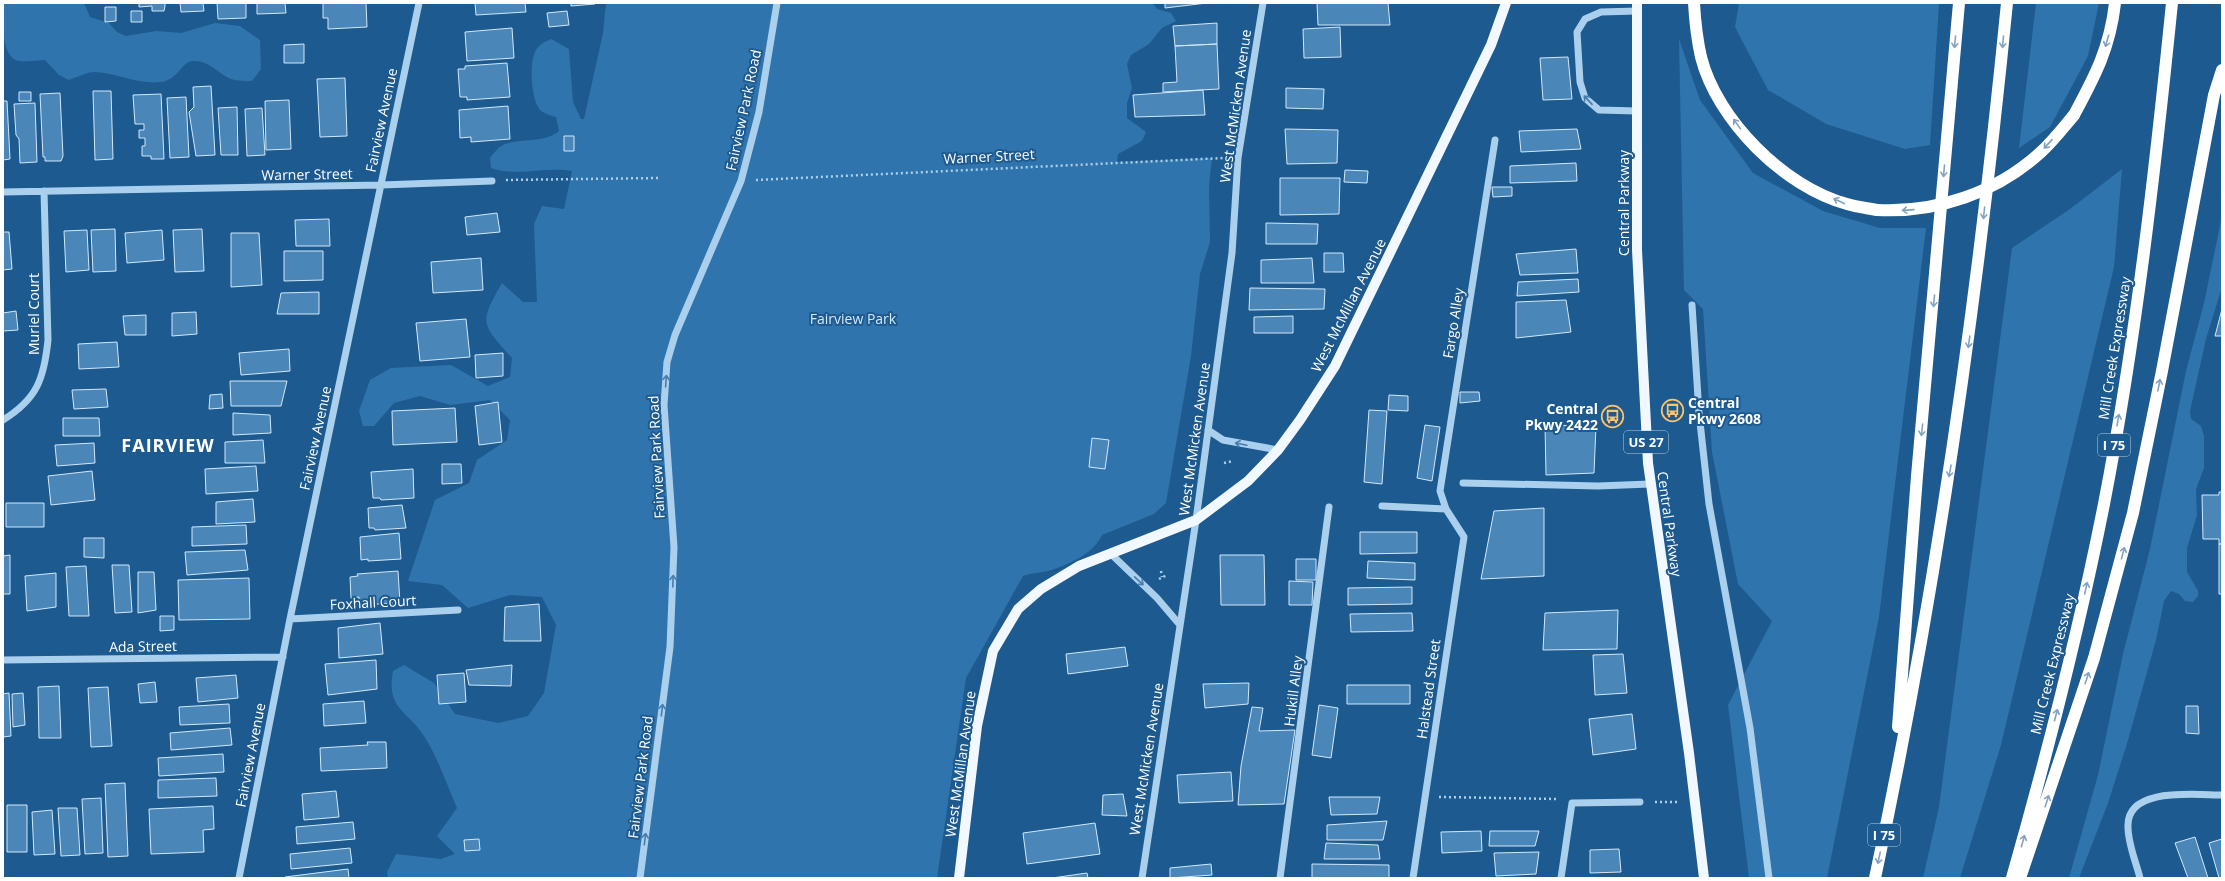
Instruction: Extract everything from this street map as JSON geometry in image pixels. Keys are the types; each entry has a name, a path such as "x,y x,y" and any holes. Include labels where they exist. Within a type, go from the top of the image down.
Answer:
{"highway":[{"path":"1694,3 1695,22 1701,58 1716,92 1740,128 1757,149 1779,170 1812,189 1847,204 1877,210 1897,211 1928,208 1959,200 2011,176 2041,152 2074,116 2100,66 2113,23 2115,3"},
{"path":"1893,792 1917,476 1959,3"},
{"name":"I 75","path":"1875,878 1893,792 1952,463 1974,302 2006,3"},
{"name":"Mill Creek Expressway","path":"2012,878 2070,659 2104,504 2131,345 2152,192 2172,3"},
{"path":"2020,878 2094,658 2133,513 2162,371 2214,95 2222,70"}],"main road":[{"name":"West McMillan Avenue","path":"959,878 977,726 993,651 1018,609 1041,589 1079,566 1196,520 1248,481 1278,450 1300,420 1335,366 1491,45 1506,3"},
{"name":"Central Parkway","path":"1637,7 1637,250 1650,484 1695,802 1704,878"}],"street":[{"name":"Fairview Avenue","path":"239,878 290,619 419,3"},
{"name":"Fairview Park Road","path":"640,878 670,647 674,547 664,405 667,362 675,335 741,181 759,112 777,3"},
{"name":"West McMicken Avenue","path":"1142,878 1196,520 1232,253 1238,158 1263,3"},
{"path":"1637,7 1601,12 1585,19 1577,32 1580,82 1585,98 1599,110 1637,111"},
{"name":"Fargo Alley","path":"1446,509 1440,491 1495,140"},
{"name":"Warner Street","path":"3,192 381,185 492,181"},
{"name":"Muriel Court","path":"3,420 19,410 33,395 45,364 48,340 44,192"},
{"path":"1692,305 1699,413 1709,504 1750,728 1769,878"},
{"path":"1208,430 1223,440 1278,450"},
{"path":"1463,483 1598,486 1650,484"},
{"path":"1382,506 1446,509"},
{"name":"Hukill Alley","path":"1280,878 1329,507"},
{"name":"Halstead Street","path":"1413,878 1464,537 1446,509"},
{"path":"1111,554 1157,598 1180,625"},
{"name":"Foxhall Court","path":"290,619 458,610"},
{"name":"Ada Street","path":"3,660 283,657"},
{"path":"2140,878 2127,825 2133,810 2141,801 2166,795 2222,796"},
{"path":"1561,878 1572,803 1640,802"}],"path":[{"name":"Warner Street","path":"741,181 1238,158"},
{"path":"492,181 659,178"},
{"path":"1224,463 1233,461"},
{"path":"1161,571 1162,577"},
{"path":"1159,579 1167,575"},
{"path":"1425,796 1553,798 1572,803"},
{"path":"1640,802 1695,802"}],"green space":[{"path":"3,3 84,3 90,17 109,23 117,32 126,36 156,31 181,33 215,23 240,26 260,40 261,69 252,81 238,81 231,79 204,63 193,61 186,64 172,78 161,82 144,82 112,74 95,72 69,80 59,75 45,60 20,61 14,59 9,53 4,37"},
{"name":"Fairview Park","path":"606,3 1153,3 1157,9 1171,13 1176,21 1162,28 1149,44 1131,55 1127,64 1132,88 1127,103 1127,118 1146,132 1142,141 1118,154 1117,162 1212,158 1209,186 1210,242 1200,274 1191,356 1166,503 1154,514 1102,535 1098,542 1086,554 1079,558 1048,571 1023,576 966,678 937,878 388,878 387,872 396,854 441,859 455,854 437,836 457,808 437,761 424,736 395,701 392,694 393,671 404,665 434,683 455,714 498,723 528,716 544,693 556,625 542,597 510,595 468,608 442,585 408,581 435,500 469,483 477,460 507,440 510,420 490,400 450,405 420,396 394,403 374,426 363,426 359,411 370,380 391,368 451,365 488,386 510,377 512,358 494,338 489,330 487,316 489,307 502,283 523,302 537,302 534,224 542,206 564,209 572,171 501,171 491,168 490,158 501,146 508,143 546,138 559,131 556,117 541,111 538,106 535,100 532,83 532,65 535,52 538,47 551,39 569,49 573,102 581,119 584,119 603,33"},
{"path":"1739,3 1939,3 1930,145 1905,149 1826,124 1768,90 1735,27"},
{"path":"2036,3 2099,3 2088,56 2050,127 2019,148"},
{"path":"1679,39 1700,100 1753,173 1823,211 1880,228 1926,228 1879,617 1827,878 1749,878 1728,705 1772,621 1738,584 1712,452 1703,309 1684,290"},
{"path":"2122,169 2114,267 2001,745 1960,878 1923,878 1939,807 2012,248 2070,209"},
{"path":"2222,216 2222,287 2206,339 2190,411 2191,419 2201,426 2204,436 2204,468 2196,489 2197,515 2187,548 2187,572 2198,591 2198,596 2193,602 2185,601 2179,594 2171,591 2164,601 2156,640 2126,747 2108,803 2079,878 2069,878 2098,775 2123,654 2150,549 2186,371 2204,303"}],"building":[{"path":"139,3 165,3 164,11 152,11 152,6 139,7"},
{"path":"180,3 203,3 204,11 181,12"},
{"path":"217,3 246,3 246,18 218,19"},
{"path":"257,3 285,3 286,13 257,14"},
{"path":"323,3 366,3 367,27 328,29 328,18 323,18"},
{"path":"475,3 525,3 526,12 476,15"},
{"path":"571,3 595,3 595,4 571,6"},
{"path":"1165,3 1207,3 1165,8"},
{"path":"1317,3 1388,3 1390,25 1318,25"},
{"path":"105,7 116,7 116,21 105,22"},
{"path":"131,11 142,11 142,22 131,22"},
{"path":"567,11 569,25 549,27 547,13"},
{"path":"1217,23 1217,44 1175,46 1173,26"},
{"path":"1340,27 1341,57 1304,58 1303,29"},
{"path":"512,28 514,58 467,61 465,32"},
{"path":"304,44 304,63 284,63 284,45"},
{"path":"1217,44 1219,89 1163,92 1163,83 1177,82 1175,46"},
{"path":"1568,57 1572,99 1543,100 1540,58"},
{"path":"507,63 510,97 467,100 467,97 460,97 458,69 465,69 465,66"},
{"path":"345,78 347,136 320,137 317,79"},
{"path":"211,86 215,155 196,156 189,112 194,107 193,87"},
{"path":"1286,88 1324,89 1323,109 1286,108"},
{"path":"1203,90 1205,115 1135,117 1133,95"},
{"path":"93,91 111,91 113,159 95,160"},
{"path":"19,92 31,92 31,101 19,101"},
{"path":"60,93 63,156 61,161 45,161 45,157 43,157 40,94"},
{"path":"161,94 164,159 151,159 151,156 142,156 142,146 145,146 145,138 139,138 139,130 144,130 144,124 135,124 133,95"},
{"path":"186,97 189,157 170,158 167,98"},
{"path":"289,100 291,149 266,150 265,101"},
{"path":"3,101 7,101 10,159 3,160"},
{"path":"35,103 37,162 20,163 19,139 16,135 14,104"},
{"path":"508,106 510,139 471,142 471,137 460,138 459,110"},
{"path":"237,107 238,155 221,155 218,108"},
{"path":"262,108 265,155 247,156 245,109"},
{"path":"1285,129 1338,130 1337,163 1287,164"},
{"path":"1577,129 1581,149 1521,152 1519,131"},
{"path":"564,136 574,136 574,151 564,151"},
{"path":"1576,163 1577,181 1510,183 1510,166"},
{"path":"1345,170 1368,171 1367,183 1344,182"},
{"path":"1280,178 1340,178 1339,214 1280,215"},
{"path":"1492,187 1512,187 1512,196 1493,197"},
{"path":"497,213 500,232 467,235 465,217"},
{"path":"329,219 330,246 296,246 295,220"},
{"path":"1266,223 1318,224 1317,244 1266,244"},
{"path":"115,229 116,271 93,272 91,230"},
{"path":"202,229 204,271 175,272 173,230"},
{"path":"87,230 89,270 66,272 64,231"},
{"path":"162,230 164,260 127,263 125,233"},
{"path":"3,232 9,232 12,269 3,270"},
{"path":"231,233 259,233 262,285 231,287"},
{"path":"1576,249 1578,273 1520,275 1516,254"},
{"path":"284,251 323,251 323,280 284,281"},
{"path":"1324,253 1343,253 1344,272 1324,272"},
{"path":"481,258 483,290 433,293 431,262"},
{"path":"1312,258 1314,283 1261,283 1261,260"},
{"path":"1578,279 1579,292 1517,296 1518,282"},
{"path":"1250,288 1325,289 1324,309 1249,310"},
{"path":"319,292 319,314 277,314 281,293"},
{"path":"1566,300 1571,332 1516,338 1516,302"},
{"path":"2222,309 2222,336 2215,336"},
{"path":"16,311 18,330 3,331 3,313"},
{"path":"196,312 197,334 172,336 172,313"},
{"path":"146,315 146,335 125,335 123,316"},
{"path":"1293,316 1293,333 1254,333 1254,317"},
{"path":"466,319 470,357 420,361 416,323"},
{"path":"117,342 119,367 79,369 78,344"},
{"path":"289,349 290,371 241,375 239,353"},
{"path":"503,353 503,376 476,378 475,355"},
{"path":"230,381 287,381 281,406 231,406"},
{"path":"106,389 108,407 74,409 72,390"},
{"path":"1460,392 1479,392 1480,401 1460,403"},
{"path":"222,394 223,408 209,409 210,395"},
{"path":"1389,395 1408,396 1408,411 1388,410"},
{"path":"498,402 502,442 479,445 475,406"},
{"path":"455,408 457,442 393,445 392,411"},
{"path":"1369,410 1387,411 1382,484 1364,482"},
{"path":"233,413 270,415 271,433 233,435"},
{"path":"63,418 99,418 100,436 63,436"},
{"path":"1425,425 1440,427 1432,481 1417,478"},
{"path":"1545,425 1596,426 1594,473 1546,475"},
{"path":"1092,438 1109,440 1105,469 1089,467"},
{"path":"263,440 265,463 225,463 225,442"},
{"path":"94,443 95,463 57,466 55,445"},
{"path":"442,464 461,464 462,483 442,484"},
{"path":"256,466 258,491 206,494 205,469"},
{"path":"413,469 414,498 381,500 380,498 373,498 371,472"},
{"path":"92,471 95,500 51,505 48,476"},
{"path":"2219,492 2222,492 2222,544 2219,544 2219,539 2203,539 2202,495 2219,495"},
{"path":"253,499 255,522 216,524 216,502"},
{"path":"6,503 44,503 44,527 6,527"},
{"path":"402,505 406,528 375,530 374,528 369,528 368,508"},
{"path":"1544,508 1544,576 1481,579 1494,511"},
{"path":"246,525 247,544 192,546 192,527"},
{"path":"1360,532 1417,532 1417,553 1360,554"},
{"path":"399,533 401,559 361,560 360,537"},
{"path":"84,538 104,538 104,558 84,557"},
{"path":"2219,544 2222,544 2222,594 2219,594"},
{"path":"245,550 248,570 187,575 185,552"},
{"path":"10,555 10,594 3,594 3,556"},
{"path":"1220,555 1264,555 1265,605 1221,605"},
{"path":"1296,559 1316,559 1316,580 1296,580"},
{"path":"1368,561 1415,563 1415,580 1367,578"},
{"path":"112,565 129,565 132,612 115,613"},
{"path":"86,566 89,616 69,616 66,567"},
{"path":"398,571 400,603 359,605 359,597 351,598 350,577 358,576 357,574"},
{"path":"138,572 154,572 156,610 138,613"},
{"path":"56,573 56,607 27,611 25,576"},
{"path":"249,578 250,619 179,620 178,580"},
{"path":"1289,581 1313,582 1312,605 1289,605"},
{"path":"1412,587 1412,604 1348,605 1348,588"},
{"path":"539,604 541,641 504,641 505,607"},
{"path":"1618,610 1617,649 1543,650 1545,613"},
{"path":"1412,613 1413,631 1351,632 1350,614"},
{"path":"160,616 174,616 174,630 160,631"},
{"path":"380,623 383,654 339,658 338,628"},
{"path":"1125,647 1128,666 1068,674 1066,654"},
{"path":"1623,654 1627,693 1595,695 1593,655"},
{"path":"376,660 377,689 328,695 325,664"},
{"path":"512,665 511,686 469,685 466,670"},
{"path":"464,673 466,702 439,704 437,675"},
{"path":"236,675 238,698 198,702 196,678"},
{"path":"155,682 157,702 140,703 138,684"},
{"path":"1249,683 1248,704 1205,708 1203,684"},
{"path":"1347,685 1410,685 1410,704 1347,704"},
{"path":"59,686 61,738 39,738 38,687"},
{"path":"108,687 112,746 91,747 88,688"},
{"path":"9,693 11,736 3,737 3,694"},
{"path":"23,693 25,725 13,727 12,694"},
{"path":"364,701 366,723 324,726 323,704"},
{"path":"229,704 230,723 180,725 179,707"},
{"path":"1319,705 1338,708 1331,758 1312,755"},
{"path":"2186,706 2198,706 2199,734 2186,733"},
{"path":"1252,707 1263,708 1259,731 1295,730 1284,804 1238,805 1241,766"},
{"path":"1632,714 1636,749 1593,755 1589,719"},
{"path":"230,728 232,745 171,750 170,733"},
{"path":"367,742 386,742 387,768 321,771 320,748 368,745"},
{"path":"223,754 224,772 159,776 158,758"},
{"path":"1231,772 1233,801 1179,803 1177,775"},
{"path":"216,778 217,796 158,798 158,780"},
{"path":"125,783 128,856 108,857 105,784"},
{"path":"336,791 339,817 304,820 302,794"},
{"path":"1123,794 1127,816 1102,815 1103,795"},
{"path":"1329,797 1380,797 1377,814 1331,815"},
{"path":"101,798 103,853 85,854 82,799"},
{"path":"7,805 27,805 27,852 7,852"},
{"path":"213,806 214,829 203,830 204,852 151,854 149,809"},
{"path":"58,808 77,808 80,855 61,856"},
{"path":"52,810 55,854 34,855 32,812"},
{"path":"1387,821 1383,840 1327,840 1327,825"},
{"path":"353,822 355,839 297,844 296,827"},
{"path":"1095,823 1100,854 1027,864 1023,833"},
{"path":"1481,831 1482,851 1442,853 1441,832"},
{"path":"1490,831 1539,831 1535,846 1489,846"},
{"path":"2195,837 2208,878 2188,878 2175,843"},
{"path":"479,839 480,850 465,851 464,840"},
{"path":"2222,839 2222,878 2219,878 2209,843"},
{"path":"1326,843 1378,845 1380,859 1324,859"},
{"path":"350,848 352,863 291,869 290,854"},
{"path":"1619,849 1621,872 1590,873 1590,850"},
{"path":"1539,852 1536,874 1496,876 1494,853"},
{"path":"1211,864 1212,875 1170,878 1170,868"},
{"path":"1312,864 1389,865 1389,878 1312,878"},
{"path":"348,869 349,878 285,878 285,877"},
{"path":"1087,873 1088,878 1052,878"}],"place":[{"name":"Central Pkwy 2608","path":"1673,410"},
{"name":"Central Pkwy 2422","path":"1613,416"}],"district":[{"name":"FAIRVIEW","path":"168,445"}]}
